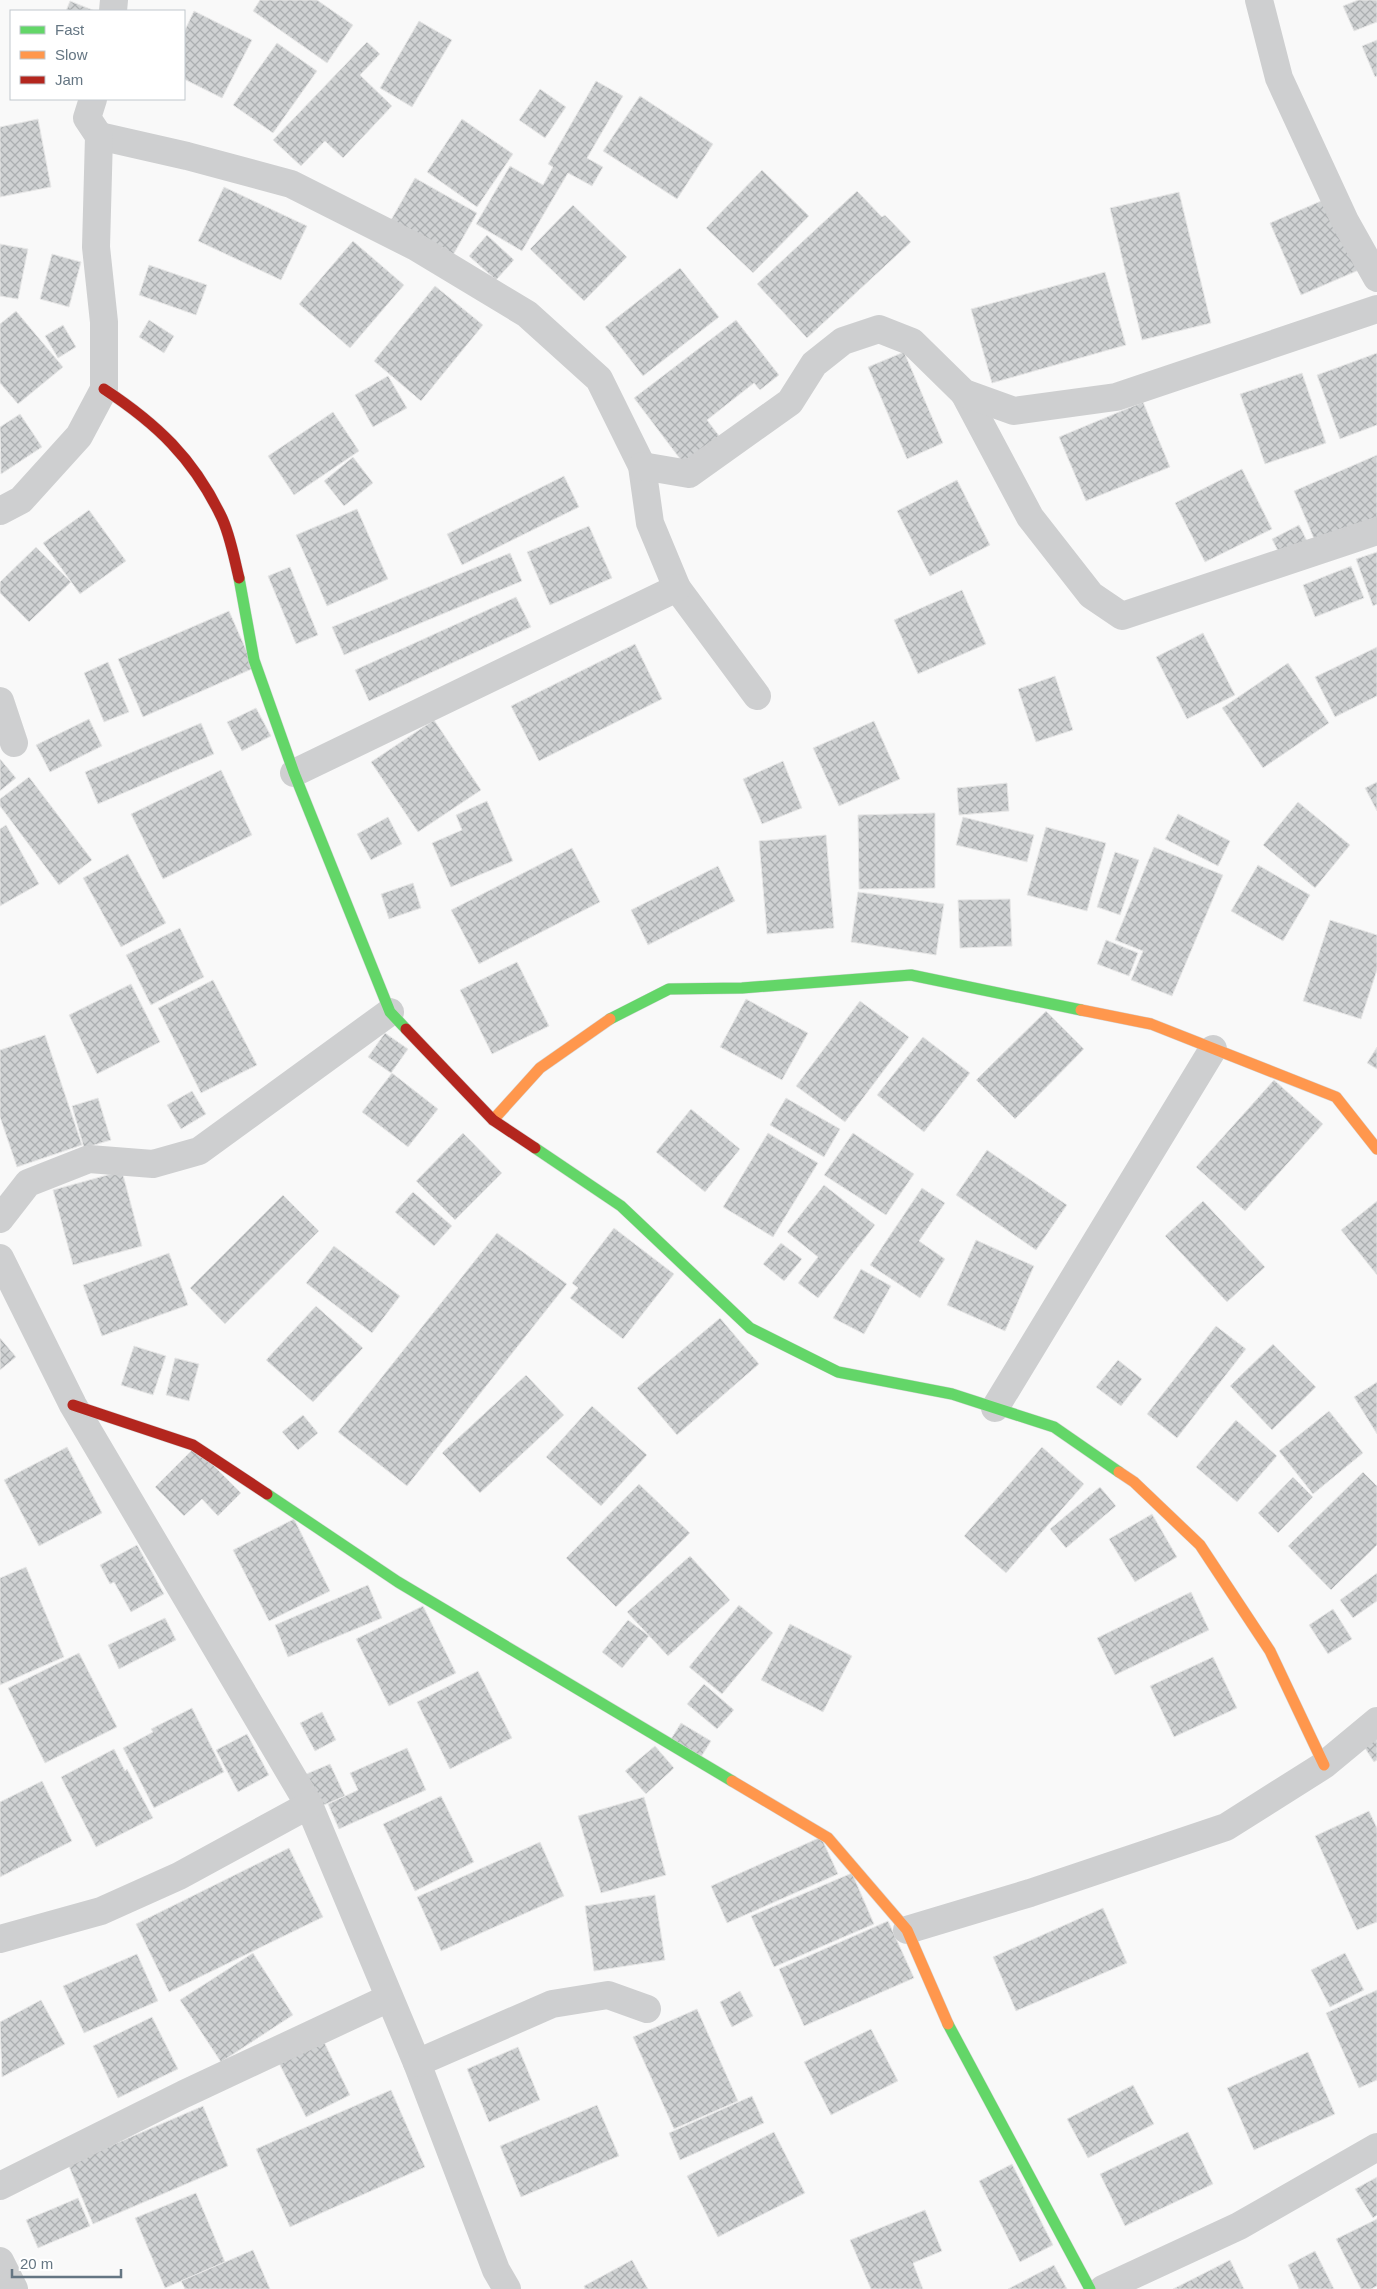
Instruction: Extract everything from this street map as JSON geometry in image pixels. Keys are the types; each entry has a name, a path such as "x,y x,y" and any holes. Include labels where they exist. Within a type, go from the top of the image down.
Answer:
{"street":[{"path":"1259,0 1279,78 1345,221 1377,278"},
{"path":"0,511 21,500 79,436 104,389 104,322 96,247 99,136 87,118 93,100"},
{"path":"99,136 187,156 291,184 416,247 528,314 599,378 642,466 650,523 677,588 757,696"},
{"path":"964,393 1014,411 1116,397 1377,309"},
{"path":"642,466 689,474 790,402 814,364 843,341 879,329 912,342 964,393 1030,517 1091,595 1122,616 1377,531"},
{"path":"104,389 140,413 190,462 222,517 242,588 254,660 294,772 390,1012 493,1120 621,1206 750,1328 838,1372 952,1394 1054,1427 1134,1482 1200,1545 1270,1651 1324,1765"},
{"path":"294,772 677,588"},
{"path":"0,701 14,743"},
{"path":"493,1120 540,1068 618,1013 669,989 742,988 912,975 1152,1024 1336,1097 1377,1149"},
{"path":"0,1219 28,1183 89,1159 153,1164 199,1151 390,1012"},
{"path":"995,1408 1212,1048"},
{"path":"0,1258 73,1405 309,1804 388,1998 417,2063 496,2270 507,2289"},
{"path":"73,1405 193,1445 398,1582 828,1838 907,1930 949,2025 1090,2289"},
{"path":"907,1930 1030,1892 1226,1827 1324,1765 1377,1720"},
{"path":"0,1939 101,1911 179,1876 309,1804"},
{"path":"417,2063 552,2004 608,1995 647,2009"},
{"path":"0,2186 184,2094 388,1998"},
{"path":"1103,2289 1239,2226 1377,2148"},
{"path":"0,2261 14,2289"}],"building":[{"path":"260,0 317,0 353,25 327,63 253,11"},
{"path":"1358,0 1377,0 1377,22 1354,31 1343,6"},
{"path":"70,1 92,10 66,10"},
{"path":"194,11 252,40 222,98 185,80 185,30"},
{"path":"419,21 452,40 412,107 380,88"},
{"path":"1377,40 1377,76 1375,77 1362,46"},
{"path":"367,42 380,54 360,75 392,106 343,158 325,141 301,166 273,140"},
{"path":"277,43 317,71 273,133 233,105"},
{"path":"596,81 623,96 587,158 603,167 592,186 568,173 522,251 476,224 510,166 543,185 553,167 548,164"},
{"path":"540,89 566,107 545,138 519,120"},
{"path":"640,96 713,144 677,199 603,151"},
{"path":"38,119 51,187 0,197 0,127"},
{"path":"462,119 513,154 477,207 427,172"},
{"path":"762,170 809,216 753,273 706,228"},
{"path":"415,178 477,213 453,255 391,220"},
{"path":"224,187 307,226 281,280 198,241"},
{"path":"857,191 882,217 885,215 911,242 807,338 757,284"},
{"path":"1179,192 1211,323 1142,340 1110,208"},
{"path":"1328,198 1359,270 1301,295 1270,223"},
{"path":"573,205 627,257 584,301 530,249"},
{"path":"487,235 514,260 496,280 469,256"},
{"path":"353,241 404,285 350,348 299,304"},
{"path":"0,244 28,249 18,299 0,296"},
{"path":"52,254 81,262 69,307 40,299"},
{"path":"149,265 207,285 196,315 139,295"},
{"path":"680,268 719,317 643,376 605,327"},
{"path":"1105,272 1126,345 992,383 971,309"},
{"path":"435,286 483,325 421,401 374,361"},
{"path":"16,311 63,367 18,404 0,383 0,324"},
{"path":"149,320 174,336 164,353 139,337"},
{"path":"736,320 779,375 760,390 754,383 707,420 723,441 687,468 634,398"},
{"path":"63,325 76,347 58,358 45,336"},
{"path":"904,352 943,443 907,459 868,367"},
{"path":"1377,353 1377,425 1340,439 1317,375"},
{"path":"1302,373 1326,443 1265,464 1240,394"},
{"path":"388,376 407,408 373,427 355,395"},
{"path":"1143,402 1170,467 1086,501 1059,437"},
{"path":"333,412 359,451 294,495 268,456"},
{"path":"20,414 42,447 1,474 0,427"},
{"path":"1377,455 1377,527 1317,546 1294,491"},
{"path":"353,457 373,483 344,506 324,481"},
{"path":"1242,469 1272,529 1205,562 1175,503"},
{"path":"564,476 579,507 462,565 447,534"},
{"path":"957,480 990,545 930,576 897,511"},
{"path":"357,509 388,579 327,606 296,535"},
{"path":"89,510 126,561 80,594 43,543"},
{"path":"1299,525 1307,541 1280,555 1272,539"},
{"path":"589,526 612,578 550,605 527,552"},
{"path":"36,547 71,582 29,622 0,593 0,582"},
{"path":"1377,552 1377,604 1373,606 1356,559"},
{"path":"510,553 522,581 344,655 332,627"},
{"path":"1351,566 1364,598 1315,617 1303,585"},
{"path":"290,567 318,635 296,644 268,576"},
{"path":"962,590 986,644 918,674 894,620"},
{"path":"516,597 531,627 369,701 355,670"},
{"path":"229,611 254,668 143,717 118,659"},
{"path":"1203,633 1235,695 1187,719 1156,657"},
{"path":"635,644 662,699 539,761 511,706"},
{"path":"1377,647 1377,696 1335,717 1315,677"},
{"path":"108,662 129,712 104,722 84,673"},
{"path":"1288,663 1329,723 1263,768 1222,708"},
{"path":"1055,676 1073,730 1036,742 1018,689"},
{"path":"256,708 271,736 242,751 227,722"},
{"path":"89,719 102,746 50,772 36,745"},
{"path":"434,720 481,790 418,832 371,762"},
{"path":"874,721 900,779 839,806 813,748"},
{"path":"201,723 214,754 98,804 85,772"},
{"path":"0,759 16,778 0,791"},
{"path":"783,761 802,808 762,824 743,779"},
{"path":"221,770 252,835 163,879 131,814"},
{"path":"29,777 92,860 59,885 0,806 0,799"},
{"path":"1377,782 1377,811 1365,788"},
{"path":"1007,783 1009,811 959,815 957,788"},
{"path":"487,801 513,861 451,887 432,843 462,830 456,815"},
{"path":"1298,802 1350,845 1315,888 1263,845"},
{"path":"935,813 935,888 859,889 858,815"},
{"path":"1178,814 1230,841 1218,866 1165,839"},
{"path":"388,817 402,844 371,860 357,834"},
{"path":"963,817 1034,835 1027,862 956,845"},
{"path":"6,825 39,884 0,906 0,829"},
{"path":"1046,827 1106,843 1087,911 1027,895"},
{"path":"826,835 834,928 767,934 759,841"},
{"path":"1154,847 1223,875 1172,996 1131,980 1143,951 1115,940"},
{"path":"572,848 600,902 479,964 451,910"},
{"path":"1115,852 1139,860 1120,915 1097,907"},
{"path":"128,854 166,923 121,947 83,878"},
{"path":"1258,865 1310,895 1283,941 1231,911"},
{"path":"718,866 735,901 648,945 631,910"},
{"path":"413,883 421,908 389,919 381,894"},
{"path":"858,892 944,904 936,955 851,942"},
{"path":"1010,899 1012,946 960,948 958,900"},
{"path":"1330,920 1377,935 1377,970 1361,1019 1303,1001"},
{"path":"180,928 204,977 151,1005 126,955"},
{"path":"1106,940 1138,953 1129,976 1097,964"},
{"path":"517,962 549,1026 492,1054 460,990"},
{"path":"213,980 257,1065 201,1093 158,1008"},
{"path":"131,984 160,1042 97,1074 69,1015"},
{"path":"746,999 808,1033 782,1080 720,1047"},
{"path":"860,1001 909,1037 845,1122 796,1086"},
{"path":"1046,1011 1084,1049 1015,1119 976,1080"},
{"path":"385,1033 408,1049 391,1073 368,1057"},
{"path":"45,1035 82,1145 17,1167 0,1117 0,1050"},
{"path":"923,1037 970,1073 924,1132 877,1095"},
{"path":"1377,1047 1377,1069 1367,1063"},
{"path":"392,1073 438,1109 408,1147 362,1112"},
{"path":"1274,1080 1323,1124 1245,1211 1196,1167"},
{"path":"192,1091 206,1114 181,1129 167,1105"},
{"path":"98,1098 111,1140 84,1148 72,1106"},
{"path":"786,1098 840,1129 824,1157 770,1125"},
{"path":"691,1109 740,1149 705,1192 656,1152"},
{"path":"463,1133 502,1173 455,1220 416,1181"},
{"path":"768,1133 818,1163 773,1237 723,1207"},
{"path":"853,1133 914,1174 886,1215 824,1175"},
{"path":"987,1150 1067,1205 1036,1250 956,1195"},
{"path":"122,1171 142,1246 73,1265 53,1190"},
{"path":"824,1185 875,1225 818,1298 798,1283 818,1257 787,1232"},
{"path":"922,1188 945,1203 919,1241 945,1259 920,1298 870,1265"},
{"path":"413,1192 452,1226 434,1246 395,1212"},
{"path":"283,1195 319,1231 225,1324 190,1288"},
{"path":"1203,1201 1265,1267 1227,1302 1165,1236"},
{"path":"1377,1201 1377,1275 1341,1230"},
{"path":"614,1228 674,1274 623,1339 570,1298 578,1288 572,1283"},
{"path":"497,1233 567,1284 407,1486 338,1432"},
{"path":"976,1240 1034,1266 1005,1331 947,1305"},
{"path":"781,1243 802,1259 784,1281 763,1264"},
{"path":"334,1246 400,1296 372,1333 306,1283"},
{"path":"169,1253 188,1305 102,1336 83,1285"},
{"path":"861,1269 891,1286 864,1334 833,1318"},
{"path":"316,1306 363,1348 313,1402 266,1360"},
{"path":"720,1318 759,1364 677,1435 637,1388"},
{"path":"1216,1326 1246,1349 1177,1438 1147,1414"},
{"path":"0,1338 16,1357 0,1370"},
{"path":"1273,1344 1316,1387 1272,1430 1230,1386"},
{"path":"134,1346 166,1356 153,1395 121,1385"},
{"path":"175,1358 199,1364 189,1401 166,1395"},
{"path":"1118,1360 1142,1379 1121,1406 1096,1387"},
{"path":"526,1375 564,1415 480,1493 442,1453"},
{"path":"1377,1382 1377,1434 1354,1397"},
{"path":"592,1406 647,1455 601,1506 546,1457"},
{"path":"1329,1411 1363,1453 1313,1494 1279,1451"},
{"path":"303,1415 318,1433 298,1450 282,1432"},
{"path":"1236,1420 1277,1456 1237,1502 1196,1467"},
{"path":"67,1447 102,1513 39,1546 4,1480"},
{"path":"195,1447 241,1493 218,1516 202,1499 184,1516 155,1487"},
{"path":"1042,1447 1084,1484 1006,1573 964,1536"},
{"path":"1363,1472 1377,1486 1377,1545 1331,1590 1288,1546"},
{"path":"1293,1477 1313,1497 1278,1533 1258,1513"},
{"path":"639,1484 690,1533 616,1607 566,1558"},
{"path":"1100,1487 1116,1506 1066,1548 1050,1529"},
{"path":"1152,1514 1177,1557 1135,1582 1109,1539"},
{"path":"294,1519 330,1591 269,1621 233,1550"},
{"path":"137,1545 164,1594 131,1612 114,1582 110,1584 100,1565"},
{"path":"690,1556 730,1600 668,1656 627,1612"},
{"path":"26,1567 64,1657 0,1685 0,1578"},
{"path":"1377,1573 1377,1601 1353,1618 1340,1600"},
{"path":"368,1585 382,1618 288,1657 275,1625"},
{"path":"1191,1592 1209,1630 1115,1675 1097,1638"},
{"path":"739,1605 773,1633 722,1694 689,1667"},
{"path":"423,1606 456,1673 389,1706 356,1639"},
{"path":"1333,1609 1352,1639 1328,1654 1309,1625"},
{"path":"165,1618 176,1640 119,1669 108,1645"},
{"path":"628,1620 649,1636 622,1668 602,1652"},
{"path":"790,1624 852,1656 823,1712 761,1680"},
{"path":"79,1653 117,1727 45,1763 8,1688"},
{"path":"1213,1657 1237,1708 1174,1737 1150,1686"},
{"path":"478,1671 512,1738 450,1769 417,1702"},
{"path":"704,1684 734,1710 717,1729 687,1704"},
{"path":"192,1708 224,1772 154,1808 123,1748 153,1732 151,1729"},
{"path":"322,1712 336,1740 315,1751 300,1723"},
{"path":"681,1723 711,1741 701,1757 671,1739"},
{"path":"1377,1732 1377,1760 1374,1762 1361,1742"},
{"path":"247,1734 269,1775 238,1792 216,1750"},
{"path":"655,1746 674,1768 646,1794 625,1771"},
{"path":"407,1748 426,1790 339,1829 328,1804 358,1790 350,1773"},
{"path":"114,1749 153,1818 96,1847 61,1777"},
{"path":"330,1764 345,1796 319,1807 304,1775"},
{"path":"42,1781 72,1841 0,1877 0,1802"},
{"path":"441,1796 474,1862 415,1891 383,1824"},
{"path":"644,1797 666,1875 601,1893 578,1816"},
{"path":"1369,1811 1377,1828 1377,1922 1357,1930 1315,1836"},
{"path":"821,1837 838,1874 727,1923 711,1886"},
{"path":"540,1842 564,1896 441,1951 417,1897"},
{"path":"289,1848 323,1917 169,1992 136,1924"},
{"path":"852,1873 874,1924 774,1967 751,1916"},
{"path":"655,1895 665,1960 594,1971 585,1906"},
{"path":"1103,1908 1127,1963 1016,2011 993,1957"},
{"path":"888,1921 914,1978 804,2026 779,1969"},
{"path":"253,1953 293,2015 221,2062 180,2000"},
{"path":"1345,1953 1364,1990 1330,2007 1311,1970"},
{"path":"137,1954 158,2001 84,2033 63,1986"},
{"path":"1377,1990 1377,2080 1359,2088 1326,2013"},
{"path":"740,1991 753,2016 732,2027 720,2002"},
{"path":"41,2000 65,2044 2,2077 0,2022"},
{"path":"697,2009 738,2101 674,2129 633,2037"},
{"path":"152,2017 178,2069 118,2098 93,2046"},
{"path":"871,2029 898,2081 831,2115 804,2062"},
{"path":"322,2038 350,2095 306,2117 278,2061"},
{"path":"518,2047 540,2100 489,2122 467,2069"},
{"path":"1308,2052 1335,2114 1254,2150 1227,2088"},
{"path":"1133,2085 1154,2124 1088,2158 1067,2119"},
{"path":"391,2090 425,2167 290,2227 256,2149"},
{"path":"752,2096 764,2123 680,2160 669,2133"},
{"path":"597,2105 619,2156 521,2197 500,2146"},
{"path":"203,2106 228,2166 93,2224 68,2164"},
{"path":"774,2132 805,2193 718,2237 687,2176"},
{"path":"1188,2132 1213,2184 1125,2226 1100,2174"},
{"path":"1012,2164 1053,2245 1020,2262 979,2181"},
{"path":"1377,2177 1377,2215 1373,2218 1355,2189"},
{"path":"196,2193 225,2262 165,2288 135,2218"},
{"path":"78,2198 90,2226 38,2248 26,2220"},
{"path":"925,2210 942,2251 913,2263 923,2289 871,2289 850,2240"},
{"path":"1377,2219 1377,2286 1371,2289 1361,2289 1336,2239"},
{"path":"253,2250 270,2289 185,2289 181,2281"},
{"path":"1315,2251 1334,2289 1299,2289 1288,2265"},
{"path":"632,2260 648,2289 585,2289 584,2286"},
{"path":"1230,2260 1244,2289 1173,2289"},
{"path":"1054,2265 1067,2289 1008,2289"}],"traffic: fast":[{"path":"239,578 254,660 294,773 390,1012 406,1029"},
{"path":"610,1019 669,989 742,988 911,975 1081,1010"},
{"path":"535,1148 621,1206 750,1328 838,1372 952,1394 1054,1427 1119,1472"},
{"path":"267,1494 398,1582 732,1781"},
{"path":"948,2024 1090,2289"}],"traffic: slow":[{"path":"1081,1010 1151,1024 1336,1097 1377,1149"},
{"path":"493,1120 540,1068 610,1019"},
{"path":"1119,1472 1134,1482 1200,1545 1270,1651 1324,1765"},
{"path":"732,1781 828,1838 907,1930 948,2024"}],"traffic: jam":[{"path":"104,389 141,415 186,460 210,495 224,523 232,546 239,578"},
{"path":"406,1029 493,1120 535,1148"},
{"path":"73,1405 193,1445 267,1494"}]}
